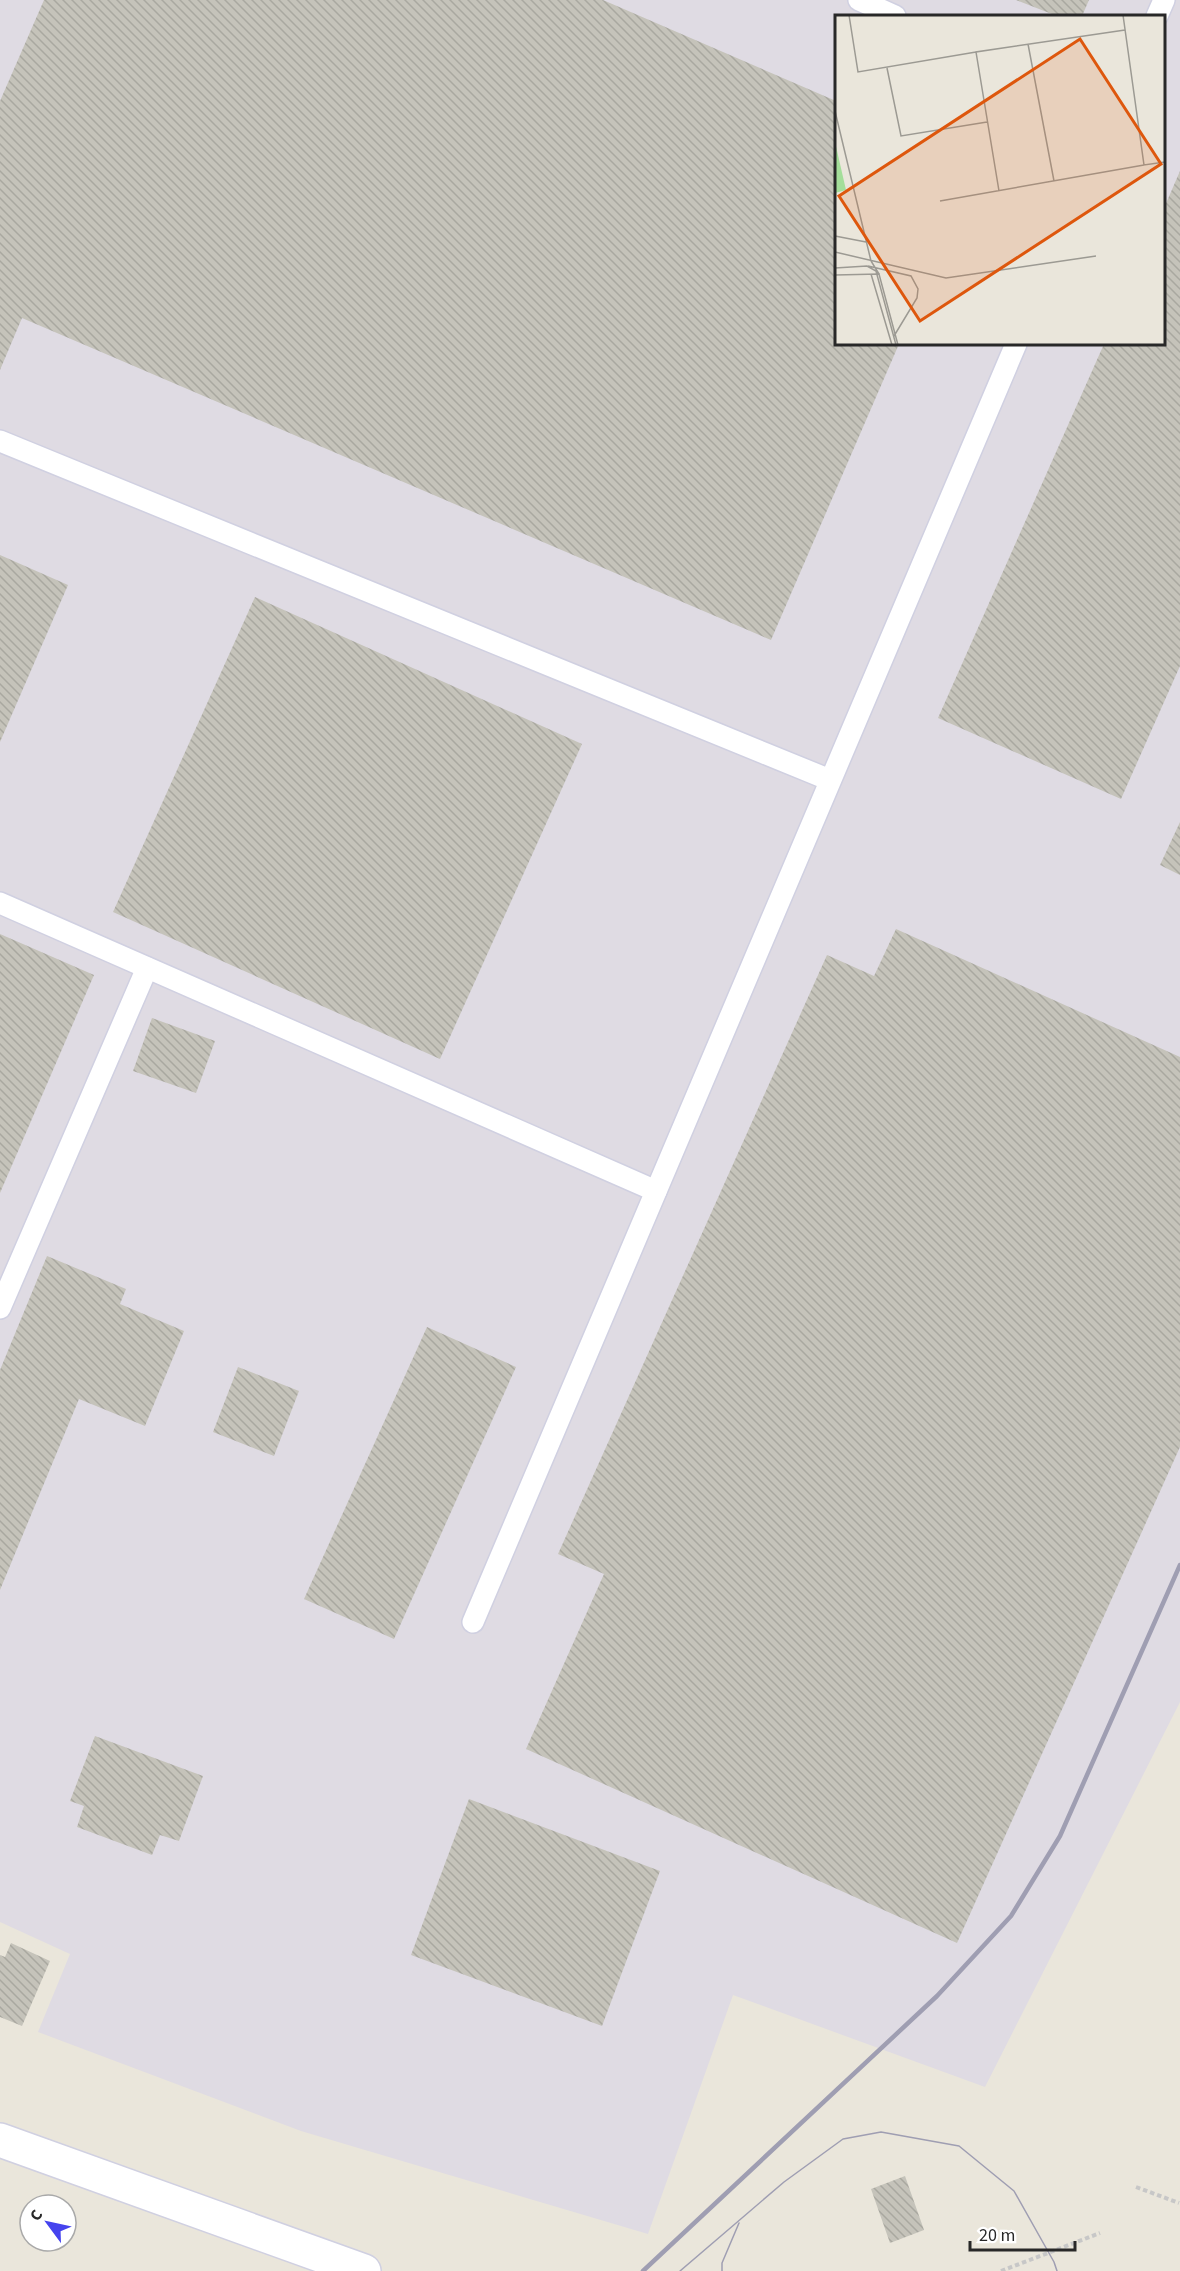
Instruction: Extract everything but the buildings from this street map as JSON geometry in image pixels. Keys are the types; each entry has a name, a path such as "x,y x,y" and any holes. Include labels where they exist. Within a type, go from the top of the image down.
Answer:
{"street":[{"path":"0,2140 364,2271"}],"lane":[{"path":"859,0 893,15"},
{"path":"1157,15 1164,0"},
{"path":"473,1622 1016,345"},
{"path":"0,441 831,780"},
{"path":"0,903 656,1191"},
{"path":"0,1308 147,968"}],"path":[{"path":"1136,2187 1179,2203"},
{"path":"1001,2271 1100,2233"}],"shaded area":[{"path":"0,0 1180,0 1180,1702 985,2087 733,1995 648,2234 301,2131 38,2032 70,1954 0,1922"}],"tram line":[{"path":"680,2271 784,2182 843,2139 881,2132 959,2146 1014,2191 1057,2271"},
{"path":"722,2271 722,2263 739,2223"}],"railway":[{"path":"643,2271 937,1996 1011,1916 1060,1836 1180,1565"}]}
